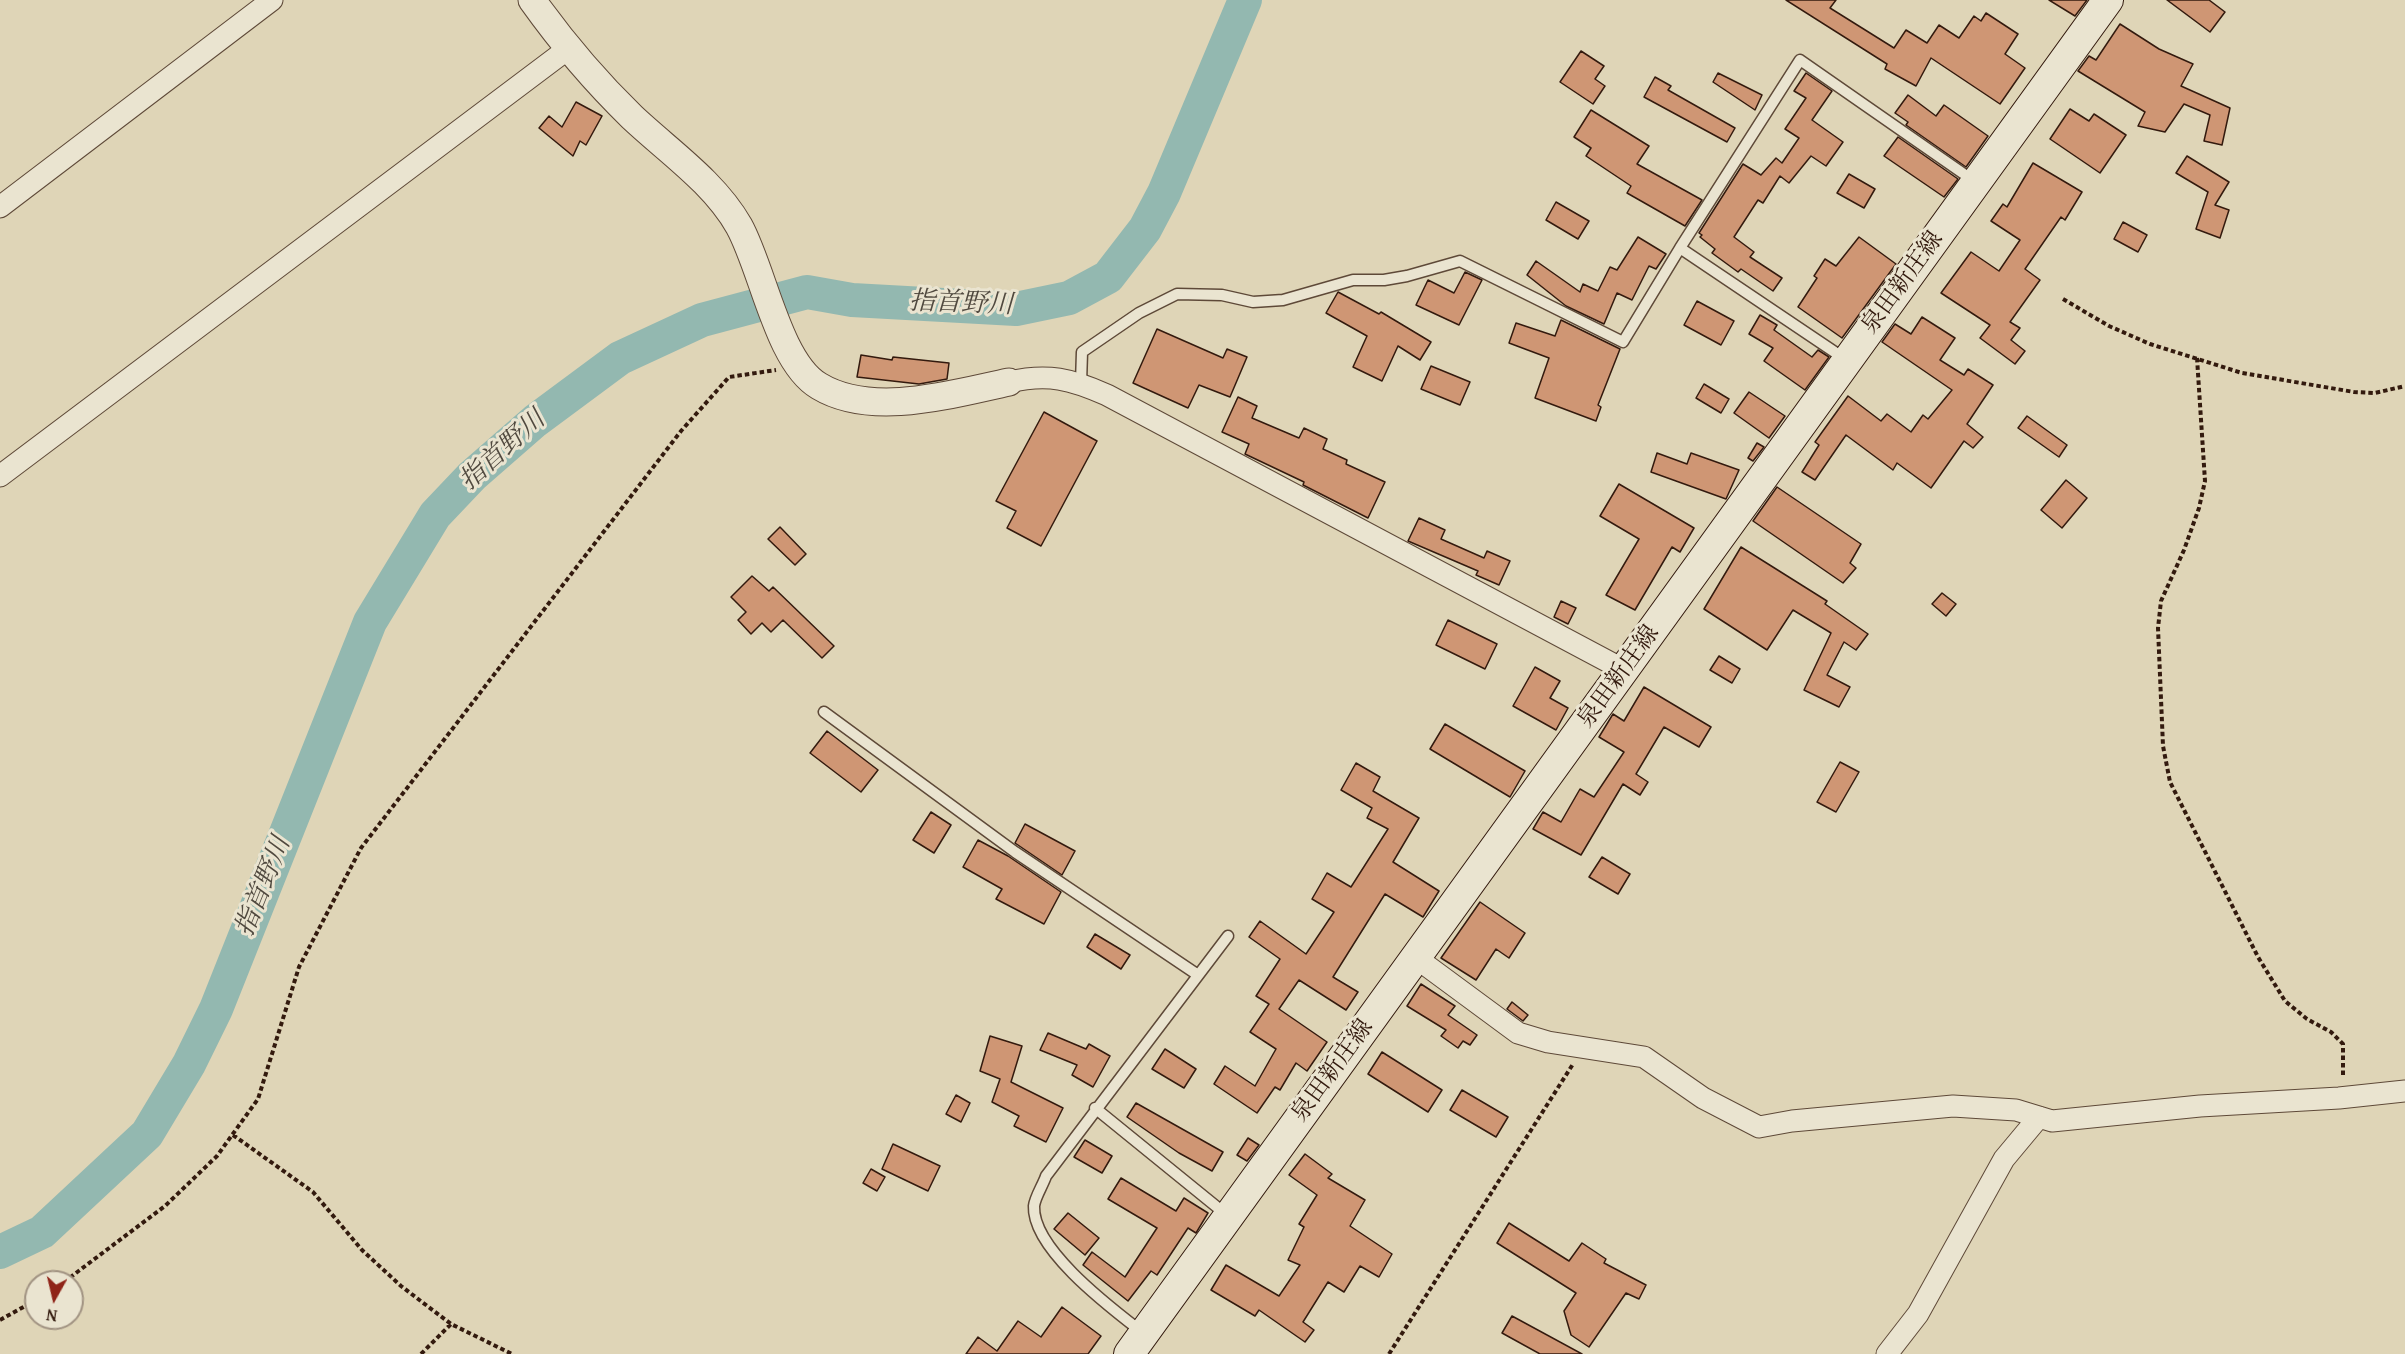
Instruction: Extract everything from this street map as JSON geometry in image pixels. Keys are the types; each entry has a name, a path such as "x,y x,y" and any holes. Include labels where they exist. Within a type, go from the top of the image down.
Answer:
{"main road":[{"name":"泉田新庄線","path":"1137,1344 2108,0"}],"street":[{"path":"0,207 272,0"},
{"path":"532,0 589,74 718,196 740,227 796,367 819,387 860,401 894,404 1034,376 1082,383 1624,670"},
{"path":"0,476 569,48"},
{"path":"1415,957 1518,1033 1548,1042 1644,1057 1703,1098 1759,1127 1792,1121 1953,1106 2016,1110 2052,1121 2200,1106 2339,1098 2405,1091"},
{"path":"1887,1354 1918,1314 2004,1159 2039,1117"}],"lane":[{"path":"1082,383 1082,352 1139,314 1177,294 1222,295 1253,302 1283,300 1353,280 1384,280 1407,276 1460,261 1623,342 1800,60 1976,183"},
{"path":"1680,248 1847,361"},
{"path":"824,712 1015,852 1198,975"},
{"path":"1137,1344 1110,1307 1071,1272 1039,1230 1034,1205 1046,1176 1095,1108 1228,936"},
{"path":"1095,1108 1228,1216"}],"path":[{"path":"2063,299 2109,326 2150,344 2242,373 2354,392 2375,393 2405,386"},
{"path":"2197,358 2205,481 2199,508 2184,550 2161,601 2158,628 2163,746 2170,782 2258,957 2285,1001 2307,1019 2331,1032 2343,1044 2345,1066 2339,1098"},
{"path":"80,1270 165,1206 217,1156 233,1135 258,1099 299,967 361,848 681,431 729,376 796,367"},
{"path":"1389,1354 1584,1048"},
{"path":"233,1135 313,1192 362,1250 401,1286 451,1324 512,1354"},
{"path":"0,1320 24,1307"},
{"path":"421,1354 451,1324"}],"building":[{"path":"1786,0 1836,0 1830,8 1894,48 1906,30 1927,43 1939,25 1959,38 1974,16 1981,21 1986,13 2018,34 2005,54 2025,68 2000,104 1931,58 1916,86 1885,69 1887,64"},
{"path":"2049,0 2087,0 2075,16"},
{"path":"2167,0 2209,0 2225,12 2210,32"},
{"path":"2120,24 2159,49 2193,64 2181,86 2230,108 2222,145 2204,141 2210,115 2184,104 2165,132 2138,126 2145,112 2078,71 2089,56 2096,60"},
{"path":"1581,51 1604,66 1595,79 1605,86 1593,104 1560,82"},
{"path":"1718,73 1762,95 1755,110 1713,82"},
{"path":"1806,73 1832,91 1812,120 1843,142 1826,166 1811,156 1789,183 1780,176 1763,203 1758,200 1734,237 1754,252 1750,257 1782,278 1773,291 1741,269 1738,272 1712,253 1715,249 1700,237 1702,235 1699,233 1743,164 1761,175 1776,158 1782,163 1799,138 1785,129 1806,98 1794,91"},
{"path":"1655,77 1671,86 1668,90 1735,128 1727,142 1644,97"},
{"path":"1908,95 1936,116 1944,105 1988,136 1966,167 1906,125 1908,122 1895,113"},
{"path":"576,102 602,116 586,145 580,141 573,156 539,128 549,116 562,127"},
{"path":"2070,109 2089,121 2094,114 2126,135 2100,173 2050,139"},
{"path":"1591,110 1649,146 1637,164 1702,200 1685,226 1627,193 1631,186 1586,156 1591,148 1574,137"},
{"path":"1898,137 1958,179 1944,197 1884,156"},
{"path":"2187,156 2229,182 2215,205 2229,210 2220,238 2196,229 2208,192 2176,173"},
{"path":"2033,163 2082,192 2065,220 2061,217 2025,269 2040,280 2010,322 2020,328 2011,340 2025,351 2015,364 1980,338 1990,325 1941,293 1971,252 1999,271 2020,240 1991,221 2003,204 2007,207"},
{"path":"1849,174 1875,189 1864,208 1837,193"},
{"path":"1556,202 1589,221 1578,239 1546,220"},
{"path":"2123,222 2147,235 2138,252 2114,239"},
{"path":"1638,237 1666,254 1656,269 1649,266 1632,300 1617,293 1604,324 1566,306 1527,275 1536,261 1580,292 1583,284 1598,291 1610,267 1617,270"},
{"path":"1859,237 1896,264 1842,338 1798,307 1817,278 1814,276 1825,259 1836,266"},
{"path":"1465,272 1482,280 1459,325 1416,305 1428,280 1454,293"},
{"path":"1338,292 1379,314 1381,312 1431,342 1420,360 1398,346 1382,381 1353,367 1367,336 1326,313"},
{"path":"1697,301 1734,321 1721,345 1684,325"},
{"path":"1760,315 1777,325 1774,330 1812,357 1818,350 1829,357 1805,390 1764,361 1773,348 1749,334"},
{"path":"1922,317 1955,338 1940,360 1964,375 1968,369 1993,385 1967,424 1983,437 1973,448 1964,441 1931,488 1897,463 1893,470 1846,435 1815,480 1802,472 1819,445 1815,442 1848,396 1881,421 1887,414 1911,432 1923,415 1928,419 1952,390 1882,342 1895,324 1911,334"},
{"path":"1561,320 1620,349 1598,405 1601,407 1596,421 1535,398 1549,358 1509,343 1516,323 1555,336"},
{"path":"1157,329 1223,358 1227,349 1247,357 1230,397 1199,385 1188,408 1133,383"},
{"path":"861,355 892,360 893,357 949,363 947,379 919,384 857,377"},
{"path":"1431,366 1470,382 1460,405 1421,389"},
{"path":"1704,384 1729,399 1721,413 1696,398"},
{"path":"1749,392 1785,416 1769,438 1734,413"},
{"path":"1238,397 1257,406 1252,418 1299,438 1304,428 1327,439 1323,449 1347,460 1346,464 1385,482 1368,518 1303,485 1304,482 1245,454 1249,444 1222,432"},
{"path":"1044,412 1097,441 1041,546 1007,528 1016,511 996,501"},
{"path":"2027,416 2067,445 2059,457 2018,428"},
{"path":"1757,443 1764,447 1753,461 1748,458"},
{"path":"1657,453 1687,464 1691,453 1739,470 1726,499 1651,472"},
{"path":"2066,480 2087,498 2062,528 2041,510"},
{"path":"1619,484 1694,528 1680,552 1672,547 1635,610 1606,595 1639,539 1600,516"},
{"path":"1777,487 1861,544 1850,563 1856,568 1843,583 1753,521"},
{"path":"1419,518 1445,530 1441,539 1484,558 1487,551 1510,561 1499,585 1476,575 1478,571 1408,541"},
{"path":"780,527 806,554 795,565 768,539"},
{"path":"1741,547 1827,601 1825,604 1868,634 1856,650 1844,642 1827,675 1850,687 1839,707 1804,690 1831,633 1793,610 1767,650 1704,609"},
{"path":"752,576 769,591 773,587 834,646 822,658 783,620 771,632 762,623 751,634 738,620 746,612 731,597"},
{"path":"1942,593 1956,604 1946,616 1932,604"},
{"path":"1561,601 1576,608 1568,624 1554,617"},
{"path":"1448,620 1497,644 1485,669 1436,645"},
{"path":"1719,656 1740,669 1732,683 1710,670"},
{"path":"1535,667 1560,681 1550,698 1568,708 1556,730 1513,706"},
{"path":"1644,687 1711,727 1699,747 1664,727 1636,774 1648,782 1640,795 1623,784 1581,855 1533,829 1543,812 1561,822 1580,789 1594,797 1624,752 1599,737 1613,714 1624,721"},
{"path":"1445,724 1525,771 1510,797 1430,749"},
{"path":"827,731 878,770 861,792 810,753"},
{"path":"1840,762 1859,772 1836,812 1817,802"},
{"path":"1356,763 1380,777 1373,791 1419,818 1393,862 1439,891 1423,917 1385,894 1333,977 1358,992 1346,1010 1299,980 1279,1009 1327,1042 1307,1071 1296,1063 1280,1090 1275,1087 1257,1113 1214,1084 1225,1066 1255,1086 1276,1049 1250,1032 1269,1004 1256,996 1280,959 1249,937 1260,921 1306,954 1334,912 1312,899 1327,873 1351,887 1388,829 1367,818 1372,808 1341,790"},
{"path":"931,812 951,825 934,853 913,840"},
{"path":"1025,824 1075,851 1062,875 1015,843"},
{"path":"978,840 1008,856 1061,892 1044,924 996,899 1002,889 963,867"},
{"path":"1602,857 1630,874 1618,894 1589,877"},
{"path":"1480,902 1525,933 1509,958 1496,949 1476,980 1441,958"},
{"path":"1095,934 1130,955 1121,969 1087,947"},
{"path":"1421,984 1455,1006 1448,1015 1477,1035 1470,1045 1463,1041 1458,1048 1441,1036 1446,1030 1407,1006"},
{"path":"1512,1002 1528,1015 1523,1021 1507,1009"},
{"path":"1048,1033 1086,1049 1089,1044 1110,1056 1093,1087 1072,1075 1077,1065 1040,1050"},
{"path":"990,1036 1022,1046 1011,1082 1063,1108 1046,1142 1014,1126 1019,1116 992,1102 1000,1079 980,1071"},
{"path":"1165,1049 1196,1069 1184,1088 1152,1069"},
{"path":"1382,1052 1442,1090 1428,1112 1368,1074"},
{"path":"1462,1090 1508,1117 1496,1137 1450,1110"},
{"path":"956,1095 970,1103 961,1122 946,1114"},
{"path":"1136,1103 1223,1152 1212,1171 1179,1153 1127,1117"},
{"path":"1248,1138 1259,1145 1247,1161 1237,1155"},
{"path":"1085,1140 1112,1156 1102,1173 1074,1157"},
{"path":"893,1144 940,1166 928,1191 882,1169"},
{"path":"1305,1154 1332,1174 1328,1178 1365,1200 1350,1226 1392,1254 1379,1277 1360,1266 1344,1292 1328,1282 1303,1322 1314,1330 1305,1342 1259,1310 1255,1316 1211,1290 1226,1265 1279,1296 1300,1265 1288,1260 1304,1227 1299,1224 1317,1195 1289,1175"},
{"path":"871,1169 885,1177 877,1191 863,1183"},
{"path":"1121,1178 1176,1211 1184,1198 1208,1213 1196,1233 1188,1228 1157,1275 1151,1271 1128,1301 1083,1265 1092,1252 1125,1277 1157,1228 1108,1199"},
{"path":"1068,1213 1099,1238 1085,1255 1054,1229"},
{"path":"1509,1223 1569,1261 1582,1243 1606,1259 1604,1263 1646,1285 1639,1299 1626,1293 1589,1347 1571,1335 1564,1311 1576,1293 1497,1243"},
{"path":"1062,1307 1101,1336 1088,1354 966,1354 978,1337 997,1351 1018,1321 1041,1337"},
{"path":"1512,1316 1582,1354 1540,1354 1502,1333"}],"waterway":[{"name":"指首野川","path":"0,1252 42,1232 147,1134 189,1064 216,1009 370,622 435,515 472,476 535,421 620,358 702,320 807,292 852,300 1016,309 1069,298 1108,277 1145,229 1164,193 1245,0"}]}
